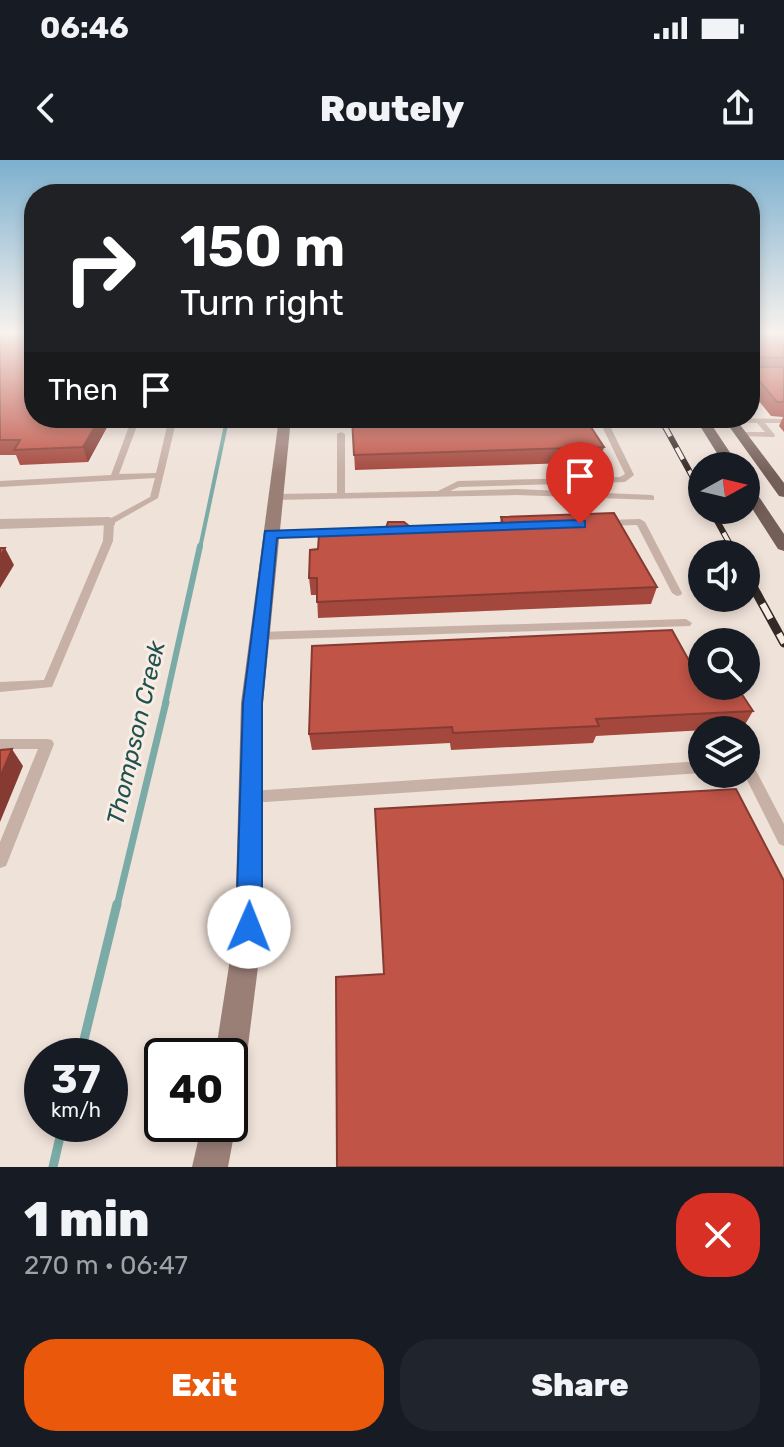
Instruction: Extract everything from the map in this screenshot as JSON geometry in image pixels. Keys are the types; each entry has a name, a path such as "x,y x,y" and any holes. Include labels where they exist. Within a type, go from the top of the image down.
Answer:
{"main road":[{"path":"707,428 723,452"},
{"path":"736,428 784,493"},
{"path":"760,509 784,546"}],"street":[{"path":"233,1038 249,927 252,703 284,428"},
{"path":"0,524 109,522"},
{"path":"210,1167 215,1142"}],"lane":[{"path":"760,421 784,421"},
{"path":"740,434 771,435 760,421"},
{"path":"114,477 132,428"},
{"path":"0,687 48,684 108,541 109,522 154,498 171,428"},
{"path":"438,494 458,484 622,480 630,475 607,428"},
{"path":"341,434 341,496"},
{"path":"0,484 161,475"},
{"path":"275,497 517,492 651,498"},
{"path":"593,524 640,522 677,593"},
{"path":"271,534 466,528"},
{"path":"258,636 686,623"},
{"path":"0,744 47,744 0,861"},
{"path":"251,797 688,768"},
{"path":"758,788 784,839"}],"building":[{"path":"0,380 24,380 24,428 94,428 83,447 14,450 20,440 0,440"},
{"path":"760,380 784,380 784,402 777,402"},
{"path":"353,428 592,428 604,447 354,455"},
{"path":"614,513 657,587 317,602 317,578 309,578 310,550 318,549 319,534 385,531 388,522 404,522 414,530 503,524 501,517"},
{"path":"672,630 688,659 688,700 746,700 753,711 596,719 599,726 453,733 452,727 309,734 312,646"},
{"path":"12,749 0,777 0,750"},
{"path":"736,789 784,881 784,1167 337,1167 336,977 384,974 375,809"}],"waterway":[{"name":"Thompson Creek","path":"200,548 225,428"},
{"name":"Thompson Creek","path":"165,704 200,546"},
{"name":"Thompson Creek","path":"117,906 166,702"},
{"name":"Thompson Creek","path":"84,1038 117,904"},
{"name":"Thompson Creek","path":"53,1167 59,1142"}],"railway":[{"path":"666,428 688,469"},
{"path":"719,524 728,540"},
{"path":"760,599 784,643"}],"route":[{"path":"249,927 252,703 271,534 580,524"}]}
